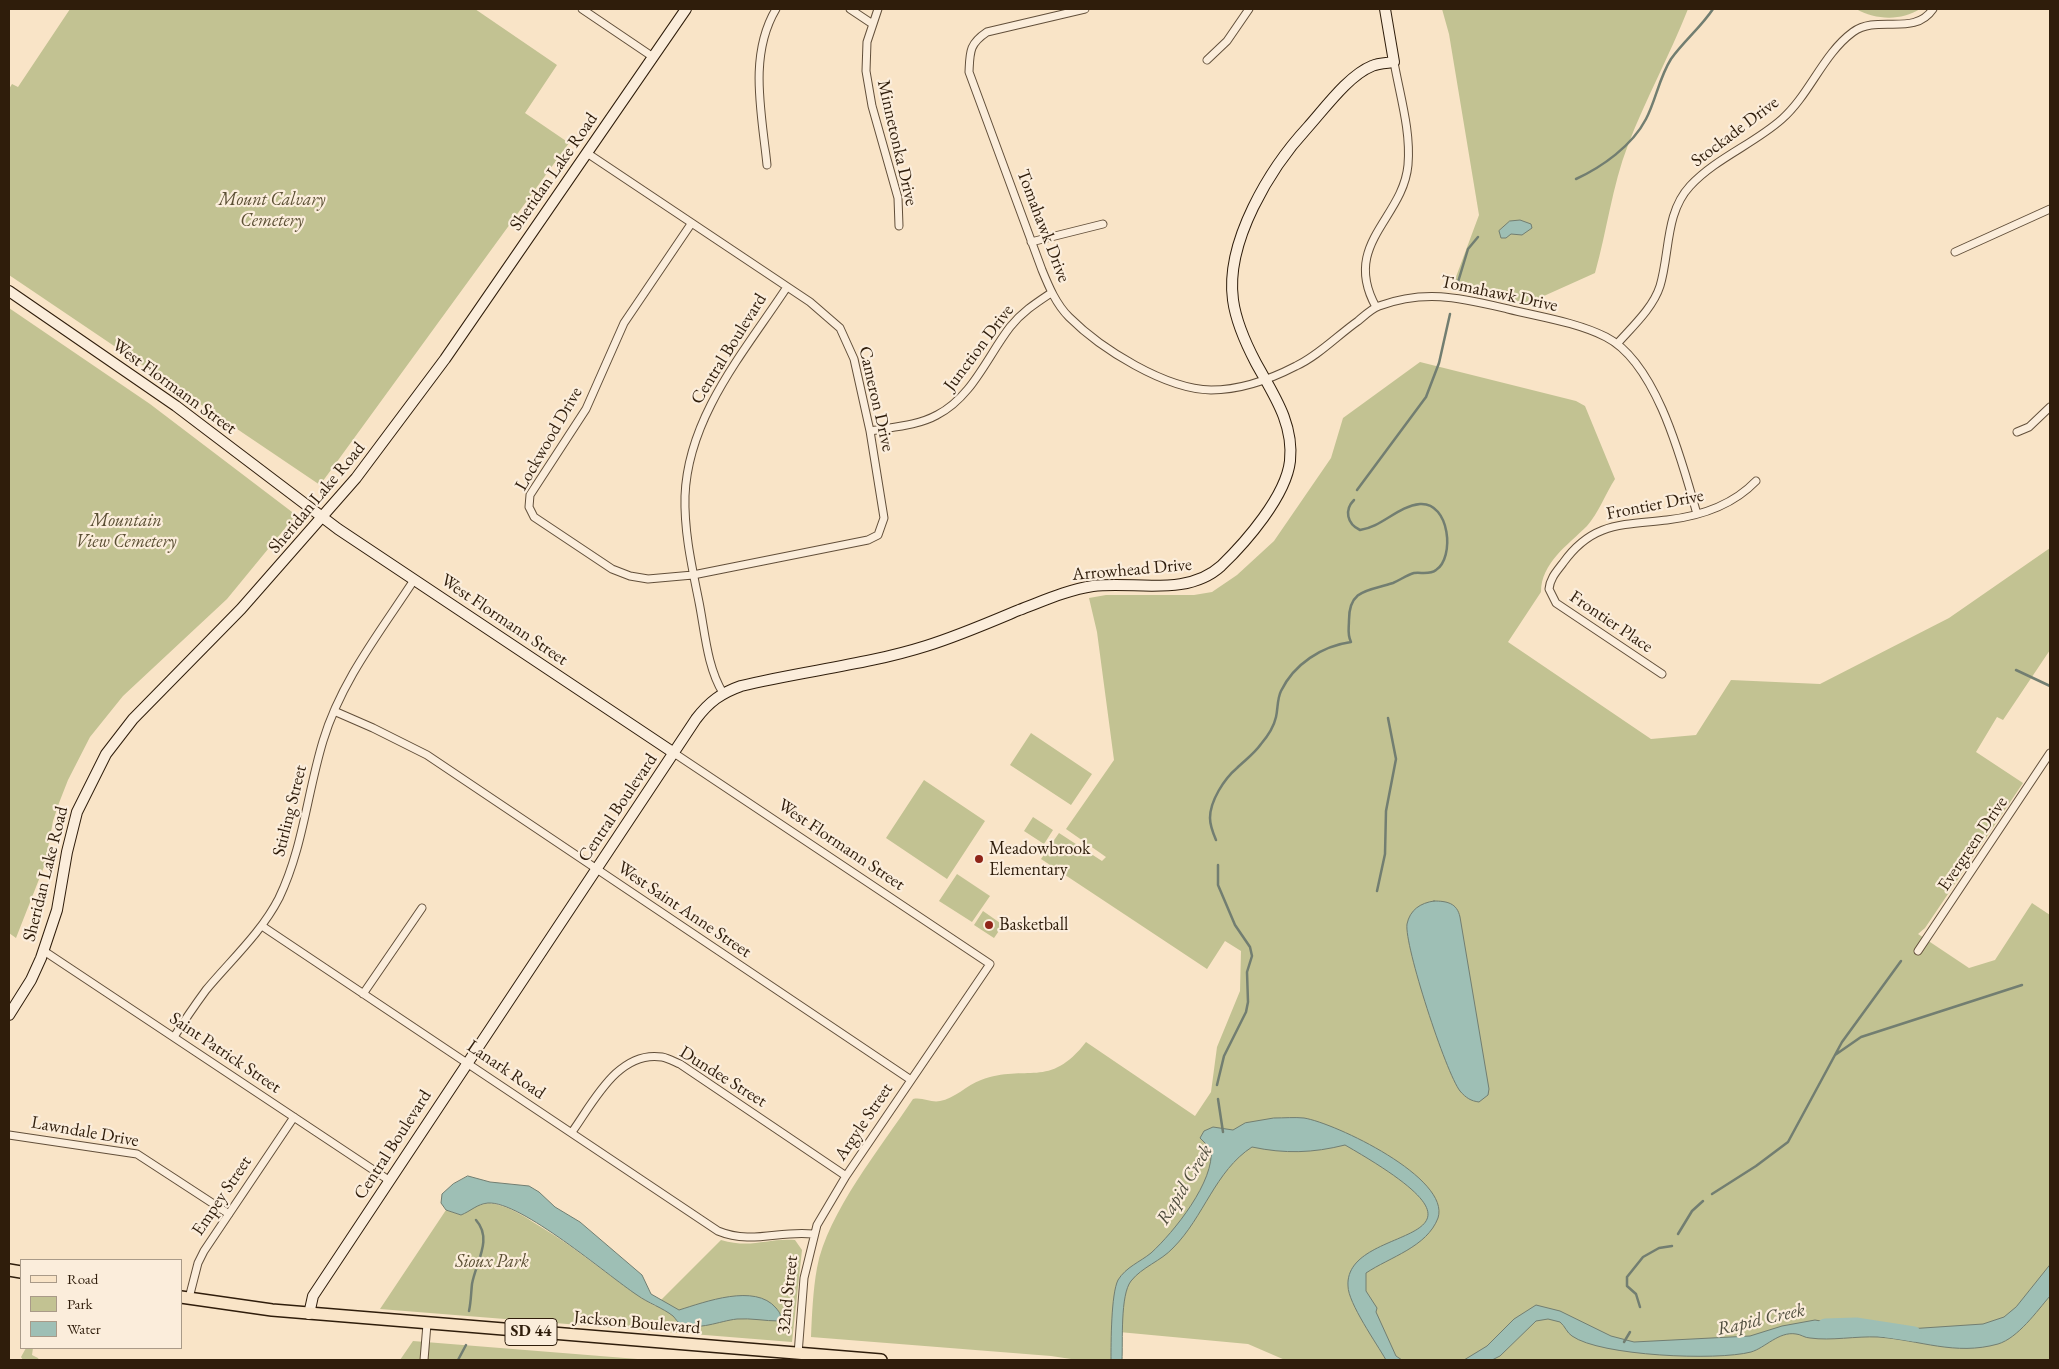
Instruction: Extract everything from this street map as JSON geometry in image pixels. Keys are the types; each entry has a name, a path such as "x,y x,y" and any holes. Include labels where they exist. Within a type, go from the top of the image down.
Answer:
{"main road":[{"name":"Jackson Boulevard","path":"185,1298 240,1307 309,1314 798,1357 881,1360"}],"street":[{"path":"582,9 653,57"},
{"name":"Sheridan Lake Road","path":"9,1015 31,980 44,950 57,910 67,852 77,812 106,754 133,719 241,609 323,518 356,478 427,385 686,9"},
{"path":"768,165 760,90 760,63 766,30 776,9"},
{"path":"850,9 871,23"},
{"name":"Minnetonka Drive","path":"878,9 871,23 866,42 866,71 872,106 898,198 899,226"},
{"name":"Tomahawk Drive","path":"1085,9 987,32 976,39 970,51 969,72 1031,242 1051,292 1069,317 1136,366 1165,380 1210,390 1239,388 1265,380 1299,365 1376,307 1428,295 1453,296 1583,327 1617,344 1635,360 1657,399 1682,462 1697,514"},
{"path":"1207,60 1226,41 1248,9"},
{"path":"1376,307 1367,290 1366,257 1400,190 1408,167 1408,137 1385,9"},
{"name":"Stockade Drive","path":"1617,344 1650,304 1658,291 1677,207 1689,187 1707,170 1759,138 1783,118 1799,100 1839,44 1855,30 1868,25 1915,23 1929,15 1934,9"},
{"name":"Arrowhead Drive","path":"723,693 754,683 860,662 925,646 1074,590 1112,585 1183,584 1202,580 1224,563 1247,537 1278,494 1287,474 1290,450 1287,423 1241,328 1233,300 1233,280 1243,230 1272,176 1294,142 1358,73 1374,65 1394,62"},
{"name":"Cameron Drive","path":"587,154 828,315 840,328 854,359 870,431 884,518 878,535 868,540 693,575"},
{"path":"1955,252 2050,208"},
{"name":"Lockwood Drive","path":"691,224 624,323 586,409 530,495 529,507 534,516 612,569 648,580 693,575"},
{"path":"1031,242 1104,224"},
{"name":"Central Boulevard","path":"309,1314 313,1296 467,1062 703,710 723,693 714,676 693,575 685,523 685,496 690,458 696,439 716,396 787,287"},
{"name":"West Flormann Street","path":"9,291 176,406 323,518 990,964"},
{"name":"Junction Drive","path":"870,431 922,422 953,405 967,391 1011,326 1027,309 1051,292"},
{"path":"2017,432 2023,431 2037,421 2050,407"},
{"name":"Frontier Drive","path":"1549,589 1552,577 1574,548 1598,531 1620,524 1667,520 1697,514 1735,500 1756,481"},
{"name":"Stirling Street","path":"174,1037 207,990 262,926 278,899 294,859 322,742 334,711 350,676 414,580"},
{"name":"Frontier Place","path":"1549,589 1551,596 1559,605 1662,674"},
{"name":"West Saint Anne Street","path":"334,711 373,728 427,756 911,1080"},
{"name":"Evergreen Drive","path":"1918,951 2050,753"},
{"path":"363,994 422,908"},
{"name":"Lanark Road","path":"262,926 718,1231 734,1238 750,1239 797,1232 813,1234"},
{"name":"Saint Patrick Street","path":"44,950 390,1181"},
{"name":"Argyle Street","path":"813,1234 828,1203 990,964"},
{"name":"Dundee Street","path":"572,1132 611,1077 627,1064 646,1058 662,1057 680,1064 846,1176"},
{"name":"Empey Street","path":"185,1298 200,1258 294,1117"},
{"name":"Lawndale Drive","path":"9,1134 137,1154 229,1214"},
{"name":"32nd Street","path":"798,1357 804,1278 813,1234"},
{"path":"424,1360 427,1324"}],"green space":[{"name":"Mount Calvary Cemetery","path":"70,9 475,9 557,65 525,113 569,143 320,485 9,275 9,89 12,84 18,87"},
{"path":"1442,9 1688,9 1622,161 1595,273 1526,304 1453,285 1479,215 1449,34"},
{"path":"1856,9 1920,9 1905,16 1888,18 1864,13"},
{"name":"Mountain View Cemetery","path":"9,308 150,404 296,515 227,599 123,696 90,737 68,780 59,803 53,821 45,864 16,938 9,933"},
{"path":"1420,362 1576,401 1585,406 1615,479 1591,521 1551,563 1542,582 1541,592 1508,642 1651,739 1696,735 1731,680 1820,684 1949,618 2050,548 2050,650 2003,720 1997,717 1976,752 2023,783 1925,928 1918,934 1969,968 1995,960 2032,903 2050,915 2050,1360 1285,1360 1248,1344 1119,1332 1116,1360 1078,1360 1051,1356 811,1337 817,1268 832,1225 857,1180 913,1099 945,1100 976,1082 997,1075 1049,1071 1073,1057 1086,1042 1195,1116 1211,1092 1217,1047 1240,991 1241,951 1225,941 1207,969 1041,859 1059,833 1102,861 1106,857 1066,829 1114,760 1097,632 1089,598 1106,595 1194,595 1212,592 1237,575 1274,541 1331,458 1343,418"},
{"path":"1031,733 1092,774 1071,805 1010,765"},
{"path":"924,780 985,821 947,879 886,838"},
{"path":"1033,817 1053,830 1044,844 1024,831"},
{"path":"957,874 990,896 972,922 939,901"},
{"name":"Basketball","path":"983,911 1003,925 994,938 974,925"},
{"name":"Sioux Park","path":"489,1203 510,1209 529,1219 655,1306 721,1240 742,1244 795,1240 802,1250 792,1342 380,1309 446,1210 461,1215 475,1206"},
{"path":"413,1341 650,1360 400,1360"},
{"path":"25,1349 33,1349 32,1355 39,1360 23,1360 21,1357"}],"water":[{"path":"1520,220 1531,224 1532,228 1522,235 1511,234 1506,238 1501,238 1499,231 1510,221"},
{"path":"1434,901 1451,904 1459,912 1489,1089 1488,1095 1479,1102 1464,1096 1454,1080 1436,1036 1412,956 1408,936 1408,919 1416,908 1424,903"},
{"path":"1274,1118 1304,1118 1340,1130 1363,1141 1409,1170 1427,1186 1437,1202 1438,1218 1433,1228 1425,1237 1417,1244 1366,1273 1366,1291 1377,1308 1376,1312 1396,1356 1402,1360 1386,1360 1358,1313 1348,1286 1354,1265 1372,1251 1415,1230 1427,1219 1424,1203 1399,1179 1345,1145 1299,1152 1252,1147 1239,1157 1219,1181 1184,1236 1168,1253 1135,1276 1131,1281 1125,1297 1122,1360 1111,1360 1113,1307 1118,1280 1133,1265 1151,1253 1171,1232 1200,1190 1211,1162 1211,1149 1200,1138 1204,1131 1213,1127 1233,1130 1245,1123"},
{"path":"468,1176 490,1182 529,1186 539,1192 555,1207 580,1222 642,1275 651,1294 679,1310 716,1299 743,1296 756,1297 767,1301 776,1308 780,1314 779,1321 742,1319 702,1326 681,1324 669,1313 637,1295 564,1241 521,1214 503,1206 488,1203 477,1206 461,1215 446,1210 441,1203 442,1194 453,1184"},
{"path":"2050,1265 2050,1296 2013,1336 1998,1344 1982,1347 1952,1348 1878,1337 1818,1339 1790,1334 1778,1337 1751,1352 1735,1355 1659,1355 1607,1348 1586,1343 1570,1335 1560,1322 1548,1319 1536,1321 1500,1356 1492,1360 1464,1360 1487,1346 1514,1319 1536,1305 1560,1311 1611,1336 1634,1342 1750,1336 1782,1326 1815,1320 1878,1331 1983,1324 2004,1317 2016,1307"}],"waterway":[{"path":"1576,179 1606,162 1633,138 1646,119 1663,74 1671,59 1713,9"},
{"path":"1458,282 1468,249 1478,237"},
{"path":"1357,490 1426,397 1439,363 1450,314"},
{"path":"1216,840 1210,818 1215,798 1227,778 1255,751 1268,735 1277,714 1280,694 1293,673 1320,652 1351,642 1348,631 1350,610 1353,602 1362,592 1393,583 1414,573 1434,572 1442,564 1446,554 1446,532 1438,512 1430,506 1420,504 1404,508 1376,525 1360,530 1352,524 1348,516 1349,508 1354,500"},
{"path":"2016,670 2050,686"},
{"path":"1377,891 1385,854 1386,811 1396,759 1388,718"},
{"path":"1217,1085 1224,1056 1246,1012 1248,1002 1247,972 1252,956 1250,947 1235,925 1218,885 1218,865"},
{"path":"1712,1194 1756,1166 1788,1142 1842,1042 1901,961"},
{"path":"1835,1055 1861,1037 2022,985"},
{"path":"1218,1099 1223,1132"},
{"path":"1678,1234 1692,1211 1703,1201"},
{"path":"469,1311 472,1284 483,1243 481,1227 476,1220"},
{"path":"1640,1307 1636,1294 1627,1286 1627,1277 1643,1257 1659,1248 1672,1246"},
{"name":"Rapid Creek","path":"1825,1326 1856,1325 1914,1334"},
{"path":"1624,1342 1630,1332"},
{"path":"458,1360 466,1345"}],"place":[{"name":"Meadowbrook Elementary","path":"979,859"},
{"name":"Basketball","path":"989,925"}]}
